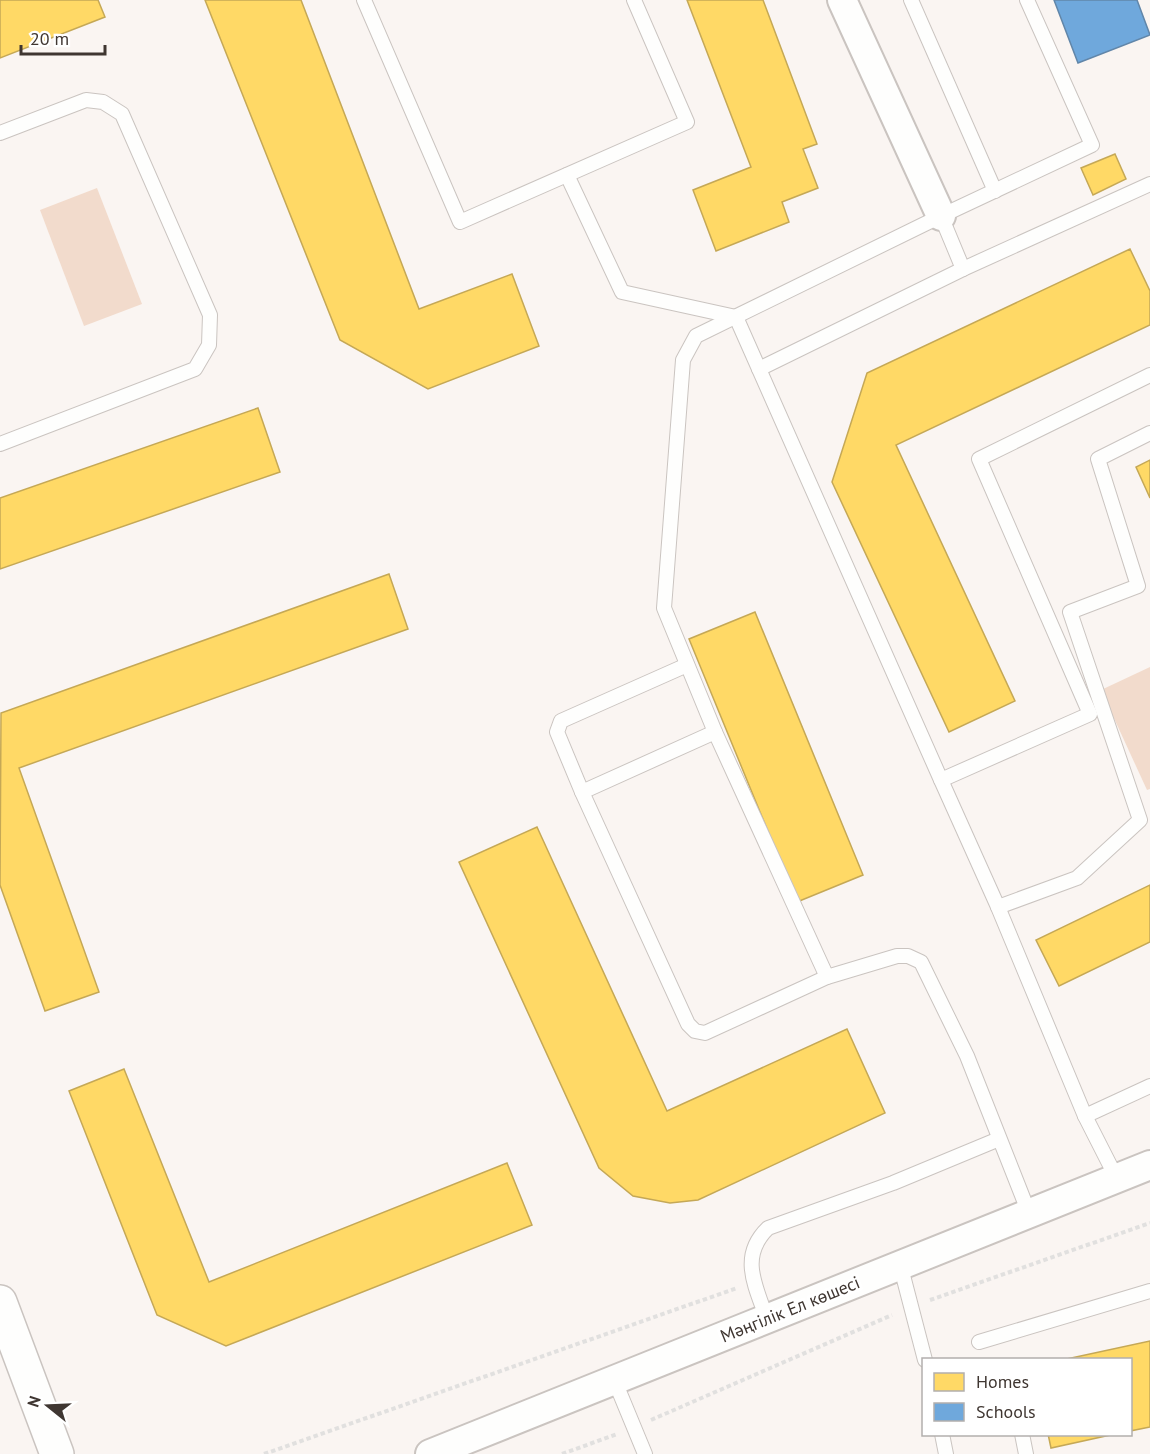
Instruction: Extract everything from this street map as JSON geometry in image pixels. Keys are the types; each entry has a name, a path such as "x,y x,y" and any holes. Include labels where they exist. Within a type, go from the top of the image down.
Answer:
{"street":[{"path":"842,0 940,216"},
{"name":"Мәңгілік Ел көшесі","path":"430,1454 1150,1165"},
{"path":"0,1302 57,1454"}],"lane":[{"path":"364,0 460,222 687,122 634,0"},
{"path":"911,0 994,191"},
{"path":"827,977 715,732 664,608 683,360 696,336 940,216 1092,145 1027,0"},
{"path":"0,133 86,100 103,102 122,114 210,315 209,345 195,369 0,444"},
{"path":"567,175 622,292 736,317"},
{"path":"759,369 963,269 1150,184"},
{"path":"940,216 963,269"},
{"path":"736,317 998,907 1085,1116 1117,1179"},
{"path":"941,780 1090,714 979,459 1150,375"},
{"path":"998,907 1077,878 1140,820 1070,612 1138,586 1098,459 1150,433"},
{"path":"687,665 561,721 557,732 688,1024 695,1030 705,1033 827,977 897,956 908,956 921,962 967,1056 1029,1213"},
{"path":"582,792 715,732"},
{"path":"1085,1116 1150,1086"},
{"path":"767,1318 754,1281 751,1252 756,1239 768,1227 893,1183 999,1139"},
{"path":"900,1264 913,1305 925,1358"},
{"path":"979,1342 1150,1291"},
{"path":"614,1379 645,1454"},
{"path":"942,1436 946,1454"},
{"path":"1022,1436 1026,1454"}],"path":[{"path":"562,1454 633,1428 913,1305 1150,1224"},
{"path":"264,1454 754,1281"}],"shaded area":[{"path":"97,188 142,304 84,326 40,210"},
{"path":"1150,667 1150,789 1147,790 1101,690"}],"building: Homes":[{"path":"0,0 98,0 105,17 0,58"},
{"path":"205,0 301,0 419,309 512,274 539,346 428,389 340,340"},
{"path":"687,0 763,0 817,144 803,149 818,188 782,202 789,222 716,251 693,190 751,167"},
{"path":"1115,154 1126,179 1093,195 1081,168"},
{"path":"1130,249 1150,291 1150,325 896,445 1015,701 949,732 832,482 867,373"},
{"path":"258,408 280,472 0,569 0,498"},
{"path":"1150,460 1150,498 1136,467"},
{"path":"389,574 408,629 19,768 99,992 45,1011 0,885 1,713"},
{"path":"755,612 863,875 797,902 689,639"},
{"path":"537,827 667,1111 847,1029 885,1113 698,1200 670,1203 633,1196 599,1168 459,862"},
{"path":"1150,885 1150,942 1059,986 1036,940"},
{"path":"124,1069 209,1282 507,1163 532,1225 226,1346 157,1315 69,1091"},
{"path":"1150,1341 1150,1427 1132,1431 1132,1358 1071,1358"},
{"path":"1048,1436 1106,1436 1051,1448"}],"building: Schools":[{"path":"1054,0 1137,0 1150,35 1078,63"}]}
